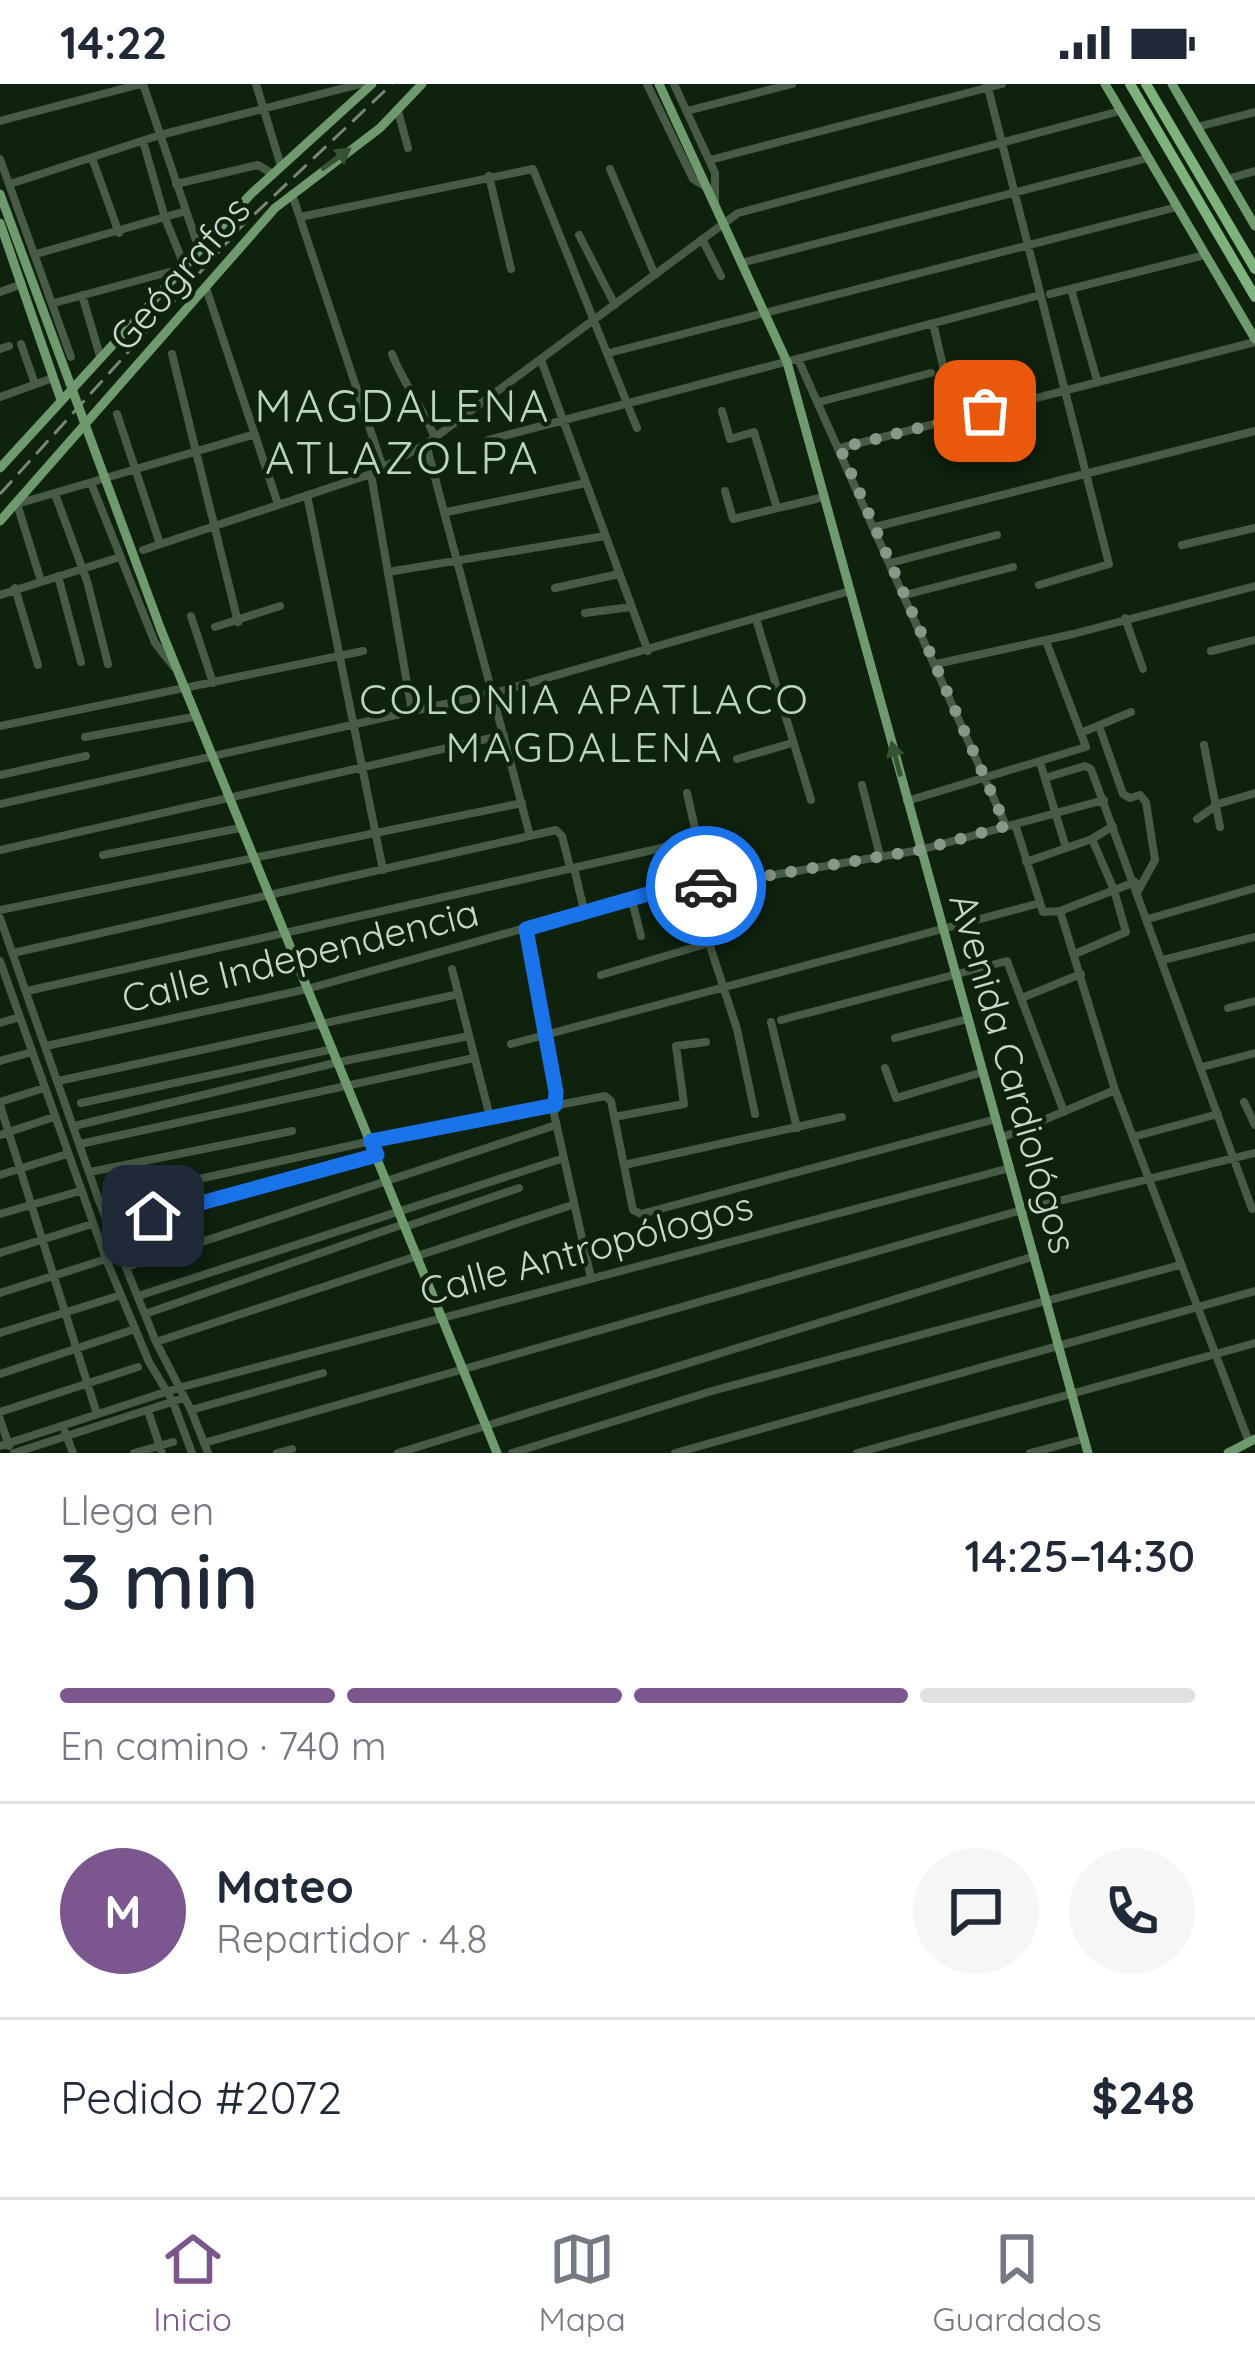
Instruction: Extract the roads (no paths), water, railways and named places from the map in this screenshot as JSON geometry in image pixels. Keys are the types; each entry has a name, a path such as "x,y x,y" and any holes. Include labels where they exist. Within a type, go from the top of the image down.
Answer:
{"highway":[{"path":"1130,84 1255,297"},
{"path":"1146,84 1255,269"}],"main road":[{"path":"0,469 199,249 372,84"},
{"name":"Geógrafos","path":"0,521 275,208 398,111 422,84"},
{"name":"Avenida Cardiológos","path":"659,84 764,312 793,360 824,497 1088,1453"},
{"path":"1105,84 1255,341"},
{"path":"1172,84 1255,226"},
{"path":"0,194 194,717 497,1453"},
{"path":"0,223 4,248 22,284 61,400"},
{"path":"1228,1453 1252,1440"}],"street":[{"path":"0,121 142,84 199,249"},
{"path":"176,184 258,165 277,170 256,84"},
{"path":"10,184 160,135 360,84"},
{"path":"647,84 693,179 706,186"},
{"path":"674,84 715,173 715,207"},
{"path":"687,111 792,84"},
{"path":"710,160 1002,84"},
{"path":"987,86 1027,245 1045,295 1109,564 1039,585"},
{"path":"398,111 408,148"},
{"path":"146,549 383,468 430,441 739,213 1120,111"},
{"path":"1197,127 1255,112"},
{"path":"54,303 183,267 142,141"},
{"path":"92,158 119,232"},
{"path":"741,263 1148,158"},
{"path":"0,159 71,357"},
{"path":"300,217 528,168 537,173 637,428"},
{"path":"610,169 655,275"},
{"path":"1227,179 1255,171"},
{"path":"489,176 511,269"},
{"path":"292,194 383,468"},
{"path":"609,353 1178,208"},
{"path":"36,254 186,211"},
{"path":"579,235 615,305"},
{"path":"702,239 722,276"},
{"path":"488,440 1205,255"},
{"path":"0,292 22,284"},
{"path":"206,288 278,505"},
{"path":"1071,289 1097,380"},
{"path":"82,295 100,356"},
{"path":"933,323 964,456"},
{"path":"840,448 1255,341"},
{"path":"21,344 34,384"},
{"path":"172,353 238,622"},
{"path":"392,354 406,389 418,401 430,441 530,836"},
{"path":"541,360 648,651"},
{"path":"793,360 840,448 986,779 1011,825 1043,912 1056,913 1136,886 1149,876 1156,851 1147,802 1139,795 1123,794 1099,726"},
{"path":"818,402 932,373"},
{"path":"0,397 53,378"},
{"path":"722,411 730,440 754,432 778,508"},
{"path":"117,414 160,544"},
{"path":"875,527 1255,430"},
{"path":"41,580 17,504 255,434"},
{"path":"0,458 13,453"},
{"path":"371,474 412,712"},
{"path":"91,483 155,643 176,670"},
{"path":"447,512 586,483"},
{"path":"725,490 734,519 824,497"},
{"path":"56,494 107,664"},
{"path":"307,495 383,870"},
{"path":"1183,545 1255,529"},
{"path":"890,562 997,535"},
{"path":"387,572 605,536"},
{"path":"0,593 120,557"},
{"path":"904,595 1013,567"},
{"path":"555,588 619,574"},
{"path":"58,576 81,662"},
{"path":"936,664 1046,641 1255,586"},
{"path":"15,588 38,665"},
{"path":"0,804 494,693 850,591"},
{"path":"215,627 280,606"},
{"path":"585,613 632,607"},
{"path":"191,616 213,683"},
{"path":"1125,618 1143,669"},
{"path":"756,619 811,800"},
{"path":"1211,651 1255,640"},
{"path":"907,801 1084,748 1087,742 1046,641"},
{"path":"0,726 363,652"},
{"path":"1083,732 1131,712"},
{"path":"85,736 194,717"},
{"path":"0,850 504,735"},
{"path":"737,759 792,743"},
{"path":"1204,746 1220,827"},
{"path":"0,775 86,756"},
{"path":"1040,762 1066,848"},
{"path":"1045,778 1084,766 1091,769 1252,1209"},
{"path":"862,785 880,856"},
{"path":"687,793 708,886"},
{"path":"1197,819 1218,804 1255,794"},
{"name":"Calle Independencia","path":"46,1046 307,989 631,898 920,850 1104,800"},
{"path":"522,802 0,914 99,1201 156,1342 206,1448 1022,1210 1255,1153"},
{"path":"1026,862 1092,839 1114,826"},
{"path":"104,855 240,827"},
{"path":"14,953 556,830 562,836 584,910"},
{"path":"1075,954 1126,932 1092,839"},
{"path":"27,991 697,840"},
{"path":"1148,919 1255,888"},
{"path":"631,898 641,937"},
{"path":"511,1044 1040,903"},
{"path":"1056,913 1075,954 1115,1090 1180,1265 1252,1440"},
{"path":"526,929 556,1125 591,1278"},
{"path":"1163,960 1255,937"},
{"path":"601,974 726,938"},
{"path":"709,943 736,1028 755,1114"},
{"path":"796,1127 776,1021 1004,960 1010,963 1024,997 1064,1112"},
{"path":"0,961 92,1224 192,1453"},
{"path":"452,969 490,1117"},
{"path":"3,977 20,971"},
{"path":"1024,997 1081,974"},
{"path":"58,1081 459,994"},
{"path":"1228,1008 1255,1001"},
{"path":"0,1023 20,1017"},
{"path":"895,1038 968,1019"},
{"path":"74,1126 469,1036"},
{"path":"614,1117 686,1102 675,1048 706,1042"},
{"path":"81,1103 333,1048"},
{"path":"0,1061 32,1052"},
{"path":"1202,1067 1255,1053"},
{"path":"80,1144 474,1058"},
{"path":"885,1068 896,1098 983,1072"},
{"path":"44,1088 0,1104 4,1134 20,1169 97,1414"},
{"path":"1001,1138 1115,1090"},
{"path":"99,1201 605,1096 611,1101 633,1210 641,1214 996,1119"},
{"path":"1244,1102 1255,1125"},
{"path":"1133,1137 1218,1114"},
{"path":"4,1134 54,1118"},
{"path":"624,1166 842,1118"},
{"path":"126,1267 556,1125"},
{"path":"90,1172 292,1131"},
{"path":"0,1175 67,1154"},
{"path":"110,1227 377,1155"},
{"path":"138,1296 564,1158"},
{"name":"Calle Antropólogos","path":"65,1431 97,1414 178,1388 1010,1168"},
{"path":"145,1314 520,1188"},
{"path":"0,1214 80,1191"},
{"path":"156,1342 572,1205"},
{"path":"0,1253 92,1224"},
{"path":"398,1453 1035,1256"},
{"path":"0,1293 106,1259"},
{"path":"512,1453 712,1391 1180,1265"},
{"path":"675,1453 1255,1291"},
{"path":"0,1333 121,1295"},
{"path":"0,1374 135,1329"},
{"path":"857,1453 1255,1342"},
{"path":"138,1367 0,1415 8,1449 184,1398"},
{"path":"191,1410 323,1373"},
{"path":"148,1411 161,1449"},
{"path":"65,1431 73,1453"},
{"path":"1030,1453 1083,1439"},
{"path":"134,1453 161,1449 172,1442"},
{"path":"277,1453 292,1449"}],"railway":[{"path":"0,494 241,227 392,84"}],"district":[{"name":"MAGDALENA ATLAZOLPA","path":"403,431"},
{"name":"COLONIA APATLACO MAGDALENA","path":"585,722"}]}
